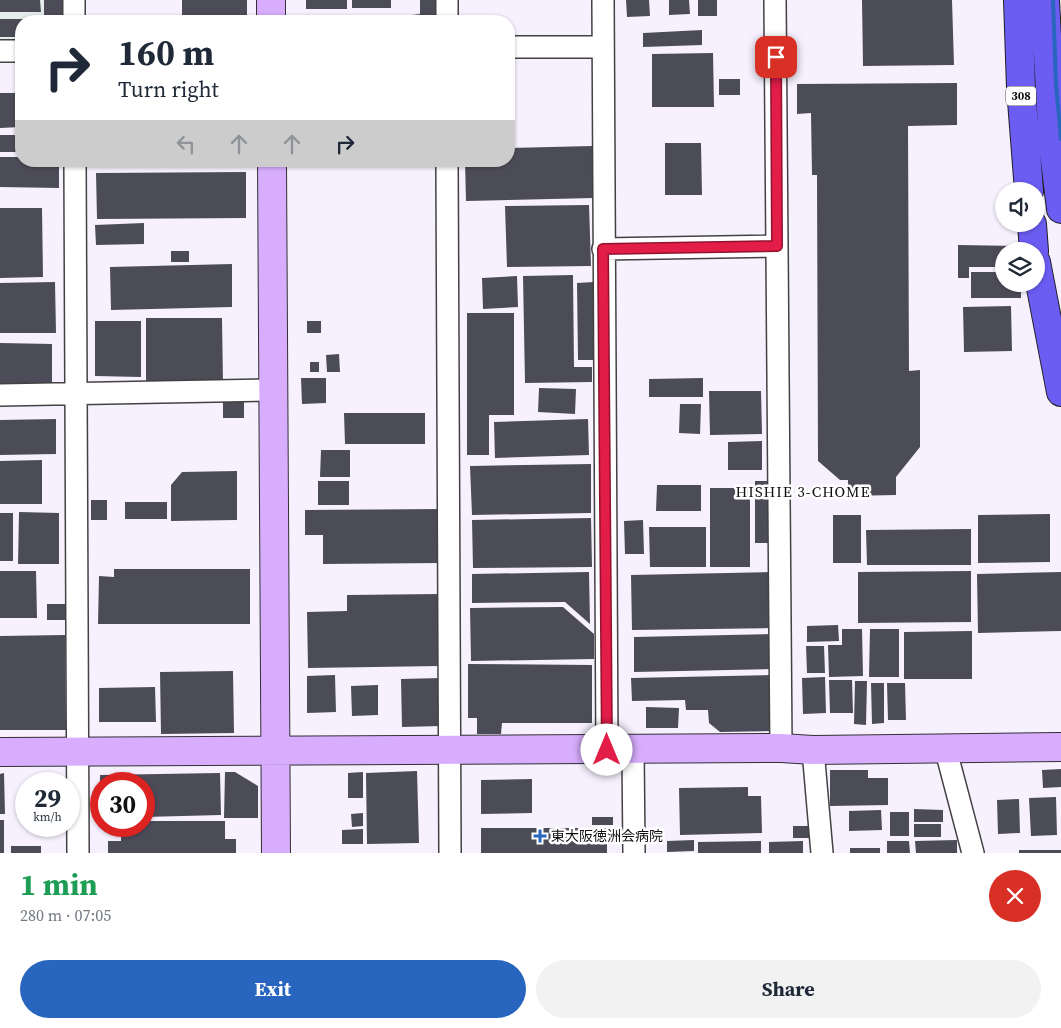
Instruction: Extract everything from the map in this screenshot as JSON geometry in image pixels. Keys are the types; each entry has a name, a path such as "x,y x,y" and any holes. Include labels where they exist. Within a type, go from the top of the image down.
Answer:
{"highway":[{"name":"308","path":"1018,0 1021,88 1028,182"},
{"path":"1045,0 1053,144 1061,210"},
{"path":"1042,292 1061,392"}],"street":[{"path":"74,0 74,15"},
{"path":"271,0 271,15"},
{"path":"447,0 447,15"},
{"path":"603,0 603,249 620,750 634,853"},
{"path":"775,0 781,748"},
{"path":"515,47 602,47"},
{"path":"0,51 15,51"},
{"path":"74,167 78,853"},
{"path":"272,167 276,853"},
{"path":"447,167 450,853"},
{"path":"603,249 777,246"},
{"path":"0,395 273,390"},
{"path":"0,752 781,748 813,750 1061,746"},
{"path":"945,747 973,853"},
{"path":"813,750 822,853"}],"shaded area":[{"path":"0,0 67,0 68,15 15,15 15,40 0,40"}],"building":[{"path":"0,0 40,0 41,12 0,12"},
{"path":"44,0 64,0 64,15 44,15"},
{"path":"182,0 247,0 247,15 182,15"},
{"path":"306,0 347,0 347,9 306,9"},
{"path":"352,0 391,0 391,8 352,8"},
{"path":"420,0 435,0 436,15 412,15 420,14"},
{"path":"626,0 649,0 650,16 627,17"},
{"path":"669,0 689,0 690,14 669,15"},
{"path":"698,0 717,0 717,16 698,16"},
{"path":"862,0 952,0 954,65 863,66"},
{"path":"0,19 15,19 15,37 0,37"},
{"path":"702,30 702,45 643,47 643,33"},
{"path":"713,53 714,107 652,107 652,54"},
{"path":"719,79 740,79 740,95 719,95"},
{"path":"957,83 957,125 908,126 909,371 920,370 920,447 896,477 896,495 848,496 848,480 840,480 818,461 817,175 812,175 811,113 797,114 797,84"},
{"path":"0,93 15,93 15,127 0,128"},
{"path":"0,135 15,135 15,152 0,152"},
{"path":"665,143 701,143 702,195 665,195"},
{"path":"592,146 593,198 466,201 465,167 515,167 515,148"},
{"path":"0,157 15,157 15,167 59,167 59,188 0,187"},
{"path":"246,172 246,218 97,219 96,173"},
{"path":"589,205 591,266 507,267 505,206"},
{"path":"0,208 42,208 43,277 0,278"},
{"path":"144,223 144,244 96,245 95,225"},
{"path":"958,245 995,246 995,267 969,267 969,278 958,278"},
{"path":"171,251 189,251 189,262 171,262"},
{"path":"232,264 232,307 111,310 110,267"},
{"path":"971,272 995,272 995,292 1021,292 1021,298 971,298"},
{"path":"573,275 574,367 592,367 592,382 525,383 523,276"},
{"path":"517,276 518,307 483,309 482,278"},
{"path":"55,282 56,333 0,333 0,283"},
{"path":"594,282 595,360 578,360 577,283"},
{"path":"1011,306 1012,351 964,352 963,307"},
{"path":"467,313 514,313 514,415 489,415 489,455 467,455"},
{"path":"146,318 222,318 223,384 146,384"},
{"path":"95,321 141,321 141,377 95,376"},
{"path":"307,321 321,321 321,333 307,333"},
{"path":"0,343 52,344 52,384 0,384"},
{"path":"339,354 340,372 327,372 326,355"},
{"path":"310,362 319,362 319,372 310,372"},
{"path":"301,378 326,378 326,403 302,404"},
{"path":"703,378 703,397 649,397 649,379"},
{"path":"539,388 576,389 575,414 538,412"},
{"path":"709,391 761,391 762,434 710,435"},
{"path":"223,402 244,402 244,418 223,418"},
{"path":"680,404 701,404 700,434 679,433"},
{"path":"344,413 425,413 425,444 345,444"},
{"path":"56,419 56,454 0,455 0,420"},
{"path":"588,419 589,455 495,458 494,422"},
{"path":"762,441 762,470 728,470 728,442"},
{"path":"321,450 350,450 350,477 320,477"},
{"path":"42,460 42,504 0,504 0,461"},
{"path":"591,464 591,513 472,515 470,466"},
{"path":"237,471 237,520 171,521 171,485 182,472"},
{"path":"318,481 349,481 349,505 318,505"},
{"path":"755,481 774,481 775,543 755,543"},
{"path":"657,485 701,485 701,511 656,511"},
{"path":"710,488 750,488 750,567 710,567"},
{"path":"91,500 107,500 107,520 91,520"},
{"path":"125,502 167,502 167,519 125,519"},
{"path":"442,509 442,563 323,564 323,535 305,535 305,510"},
{"path":"19,512 59,513 59,564 18,564"},
{"path":"0,513 13,513 13,561 0,561"},
{"path":"1050,514 1050,562 978,563 978,515"},
{"path":"833,515 861,515 861,563 833,563"},
{"path":"591,518 592,567 473,568 472,520"},
{"path":"643,520 644,554 625,554 624,521"},
{"path":"649,527 706,527 706,567 650,567"},
{"path":"971,529 971,565 867,565 866,530"},
{"path":"114,569 250,569 250,624 98,624 99,576 114,577"},
{"path":"0,571 36,571 37,618 0,618"},
{"path":"971,571 971,622 858,623 858,572"},
{"path":"589,572 590,624 565,602 472,603 472,574"},
{"path":"772,572 773,628 632,630 631,575"},
{"path":"1061,572 1061,631 978,633 977,574"},
{"path":"439,594 440,666 308,668 307,612 347,611 347,595"},
{"path":"47,604 66,604 66,620 47,620"},
{"path":"563,607 594,634 594,659 471,661 470,608"},
{"path":"838,625 839,641 807,642 807,626"},
{"path":"842,629 862,629 863,676 829,677 828,645 842,645"},
{"path":"870,629 899,629 899,677 869,677"},
{"path":"972,631 972,679 904,679 904,632"},
{"path":"774,634 774,669 634,672 634,637"},
{"path":"65,635 66,730 0,730 0,636"},
{"path":"806,646 824,646 825,673 807,673"},
{"path":"468,664 592,665 592,723 502,723 501,734 477,734 477,718 468,718"},
{"path":"233,671 234,733 161,734 160,672"},
{"path":"335,675 336,712 307,713 307,676"},
{"path":"774,675 775,731 720,732 709,723 708,710 686,710 685,700 632,701 631,678"},
{"path":"825,677 826,713 803,714 802,678"},
{"path":"441,678 442,726 402,727 401,679"},
{"path":"829,680 852,680 853,713 830,713"},
{"path":"855,681 867,681 866,725 854,724"},
{"path":"871,683 884,683 884,723 872,724"},
{"path":"887,683 905,683 906,720 888,720"},
{"path":"378,685 378,715 352,716 351,686"},
{"path":"155,687 156,722 99,722 99,688"},
{"path":"646,707 679,708 678,728 646,728"},
{"path":"1061,769 1061,787 1043,788 1042,770"},
{"path":"830,770 868,770 868,778 888,778 888,805 830,806"},
{"path":"417,771 419,843 367,844 366,773"},
{"path":"225,772 235,772 258,786 258,818 224,818"},
{"path":"363,772 363,798 348,798 348,773"},
{"path":"4,773 5,814 0,814 0,774"},
{"path":"220,773 221,815 155,817 155,774"},
{"path":"532,779 532,813 481,814 481,780"},
{"path":"748,787 748,796 761,796 762,833 680,835 679,788"},
{"path":"1056,797 1057,835 1031,836 1029,798"},
{"path":"1019,799 1020,833 998,834 997,800"},
{"path":"914,809 943,810 943,822 914,822"},
{"path":"881,810 882,830 849,831 849,811"},
{"path":"890,812 909,812 909,836 890,836"},
{"path":"363,813 363,826 352,827 351,814"},
{"path":"592,817 613,817 613,825 592,825"},
{"path":"0,820 4,820 4,853 0,853"},
{"path":"155,821 225,821 225,839 236,839 236,853 108,853 108,841 121,841 121,837 155,837"},
{"path":"914,824 941,824 941,837 914,837"},
{"path":"793,826 811,826 811,838 793,838"},
{"path":"481,828 607,828 607,853 481,853"},
{"path":"363,829 363,844 342,844 342,830"},
{"path":"694,840 694,851 667,852 667,841"},
{"path":"957,840 957,853 916,853 915,841"},
{"path":"761,841 761,853 698,853 698,842"},
{"path":"803,841 803,853 769,853 769,842"},
{"path":"887,841 909,841 910,853 887,853"},
{"path":"11,846 41,846 41,853 11,853"},
{"path":"850,848 880,848 880,853 850,853"},
{"path":"1019,850 1061,850 1061,853 1019,853"}],"railway":[{"path":"1053,0 1056,84 1061,139"}],"place":[{"name":"東大阪徳洲会病院","path":"540,836"}],"district":[{"name":"HISHIE 3-CHOME","path":"803,492"}],"route":[{"path":"607,750 603,249 777,246 776,57"}]}
